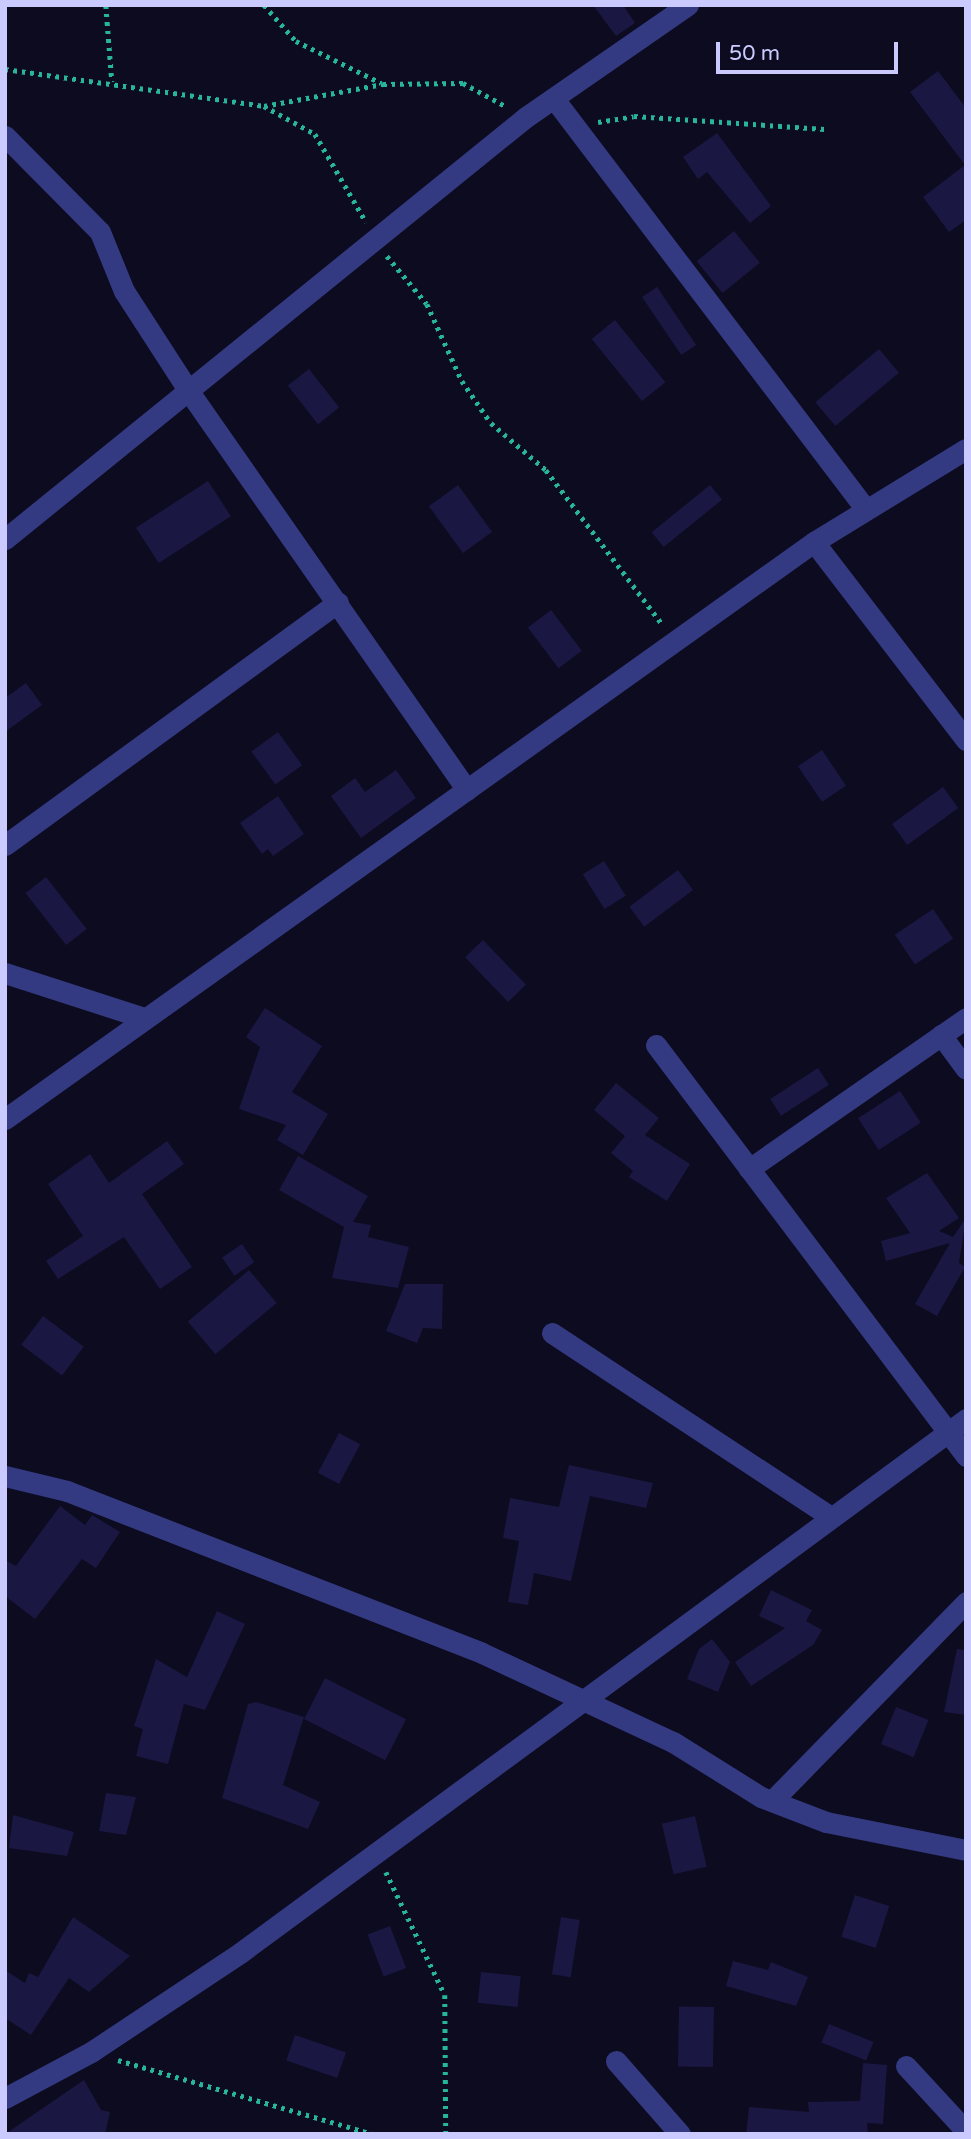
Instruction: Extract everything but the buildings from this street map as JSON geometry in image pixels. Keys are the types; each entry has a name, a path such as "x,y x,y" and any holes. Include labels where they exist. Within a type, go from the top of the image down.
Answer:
{"street":[{"path":"5,540 190,393 526,117 555,100 688,5"},
{"path":"555,100 864,507"},
{"path":"5,136 100,232 124,291 190,393 467,790"},
{"path":"5,1119 141,1017 678,645 864,507 966,449"},
{"path":"814,542 966,740"},
{"path":"5,845 338,602"},
{"path":"5,973 141,1017"},
{"path":"749,1169 966,1018"},
{"path":"941,1035 966,1069"},
{"path":"656,1045 966,1456"},
{"path":"552,1333 828,1515"},
{"path":"5,2098 91,2052 375,1853 587,1699 828,1515 966,1419"},
{"path":"5,1476 67,1491 587,1699 772,1801 826,1822 966,1850"},
{"path":"772,1801 966,1602"},
{"path":"616,2061 680,2134"},
{"path":"906,2066 966,2131"}],"path":[{"path":"106,5 104,41 112,82"},
{"path":"264,5 296,41 383,84"},
{"path":"5,69 112,82 264,106 383,84 463,83 526,117"},
{"path":"264,106 315,134 348,182 375,241 427,304 462,381 491,423 547,470 678,645"},
{"path":"573,126 634,116 825,129"},
{"path":"375,1853 445,1995 446,2134"},
{"path":"91,2052 372,2134"}]}
